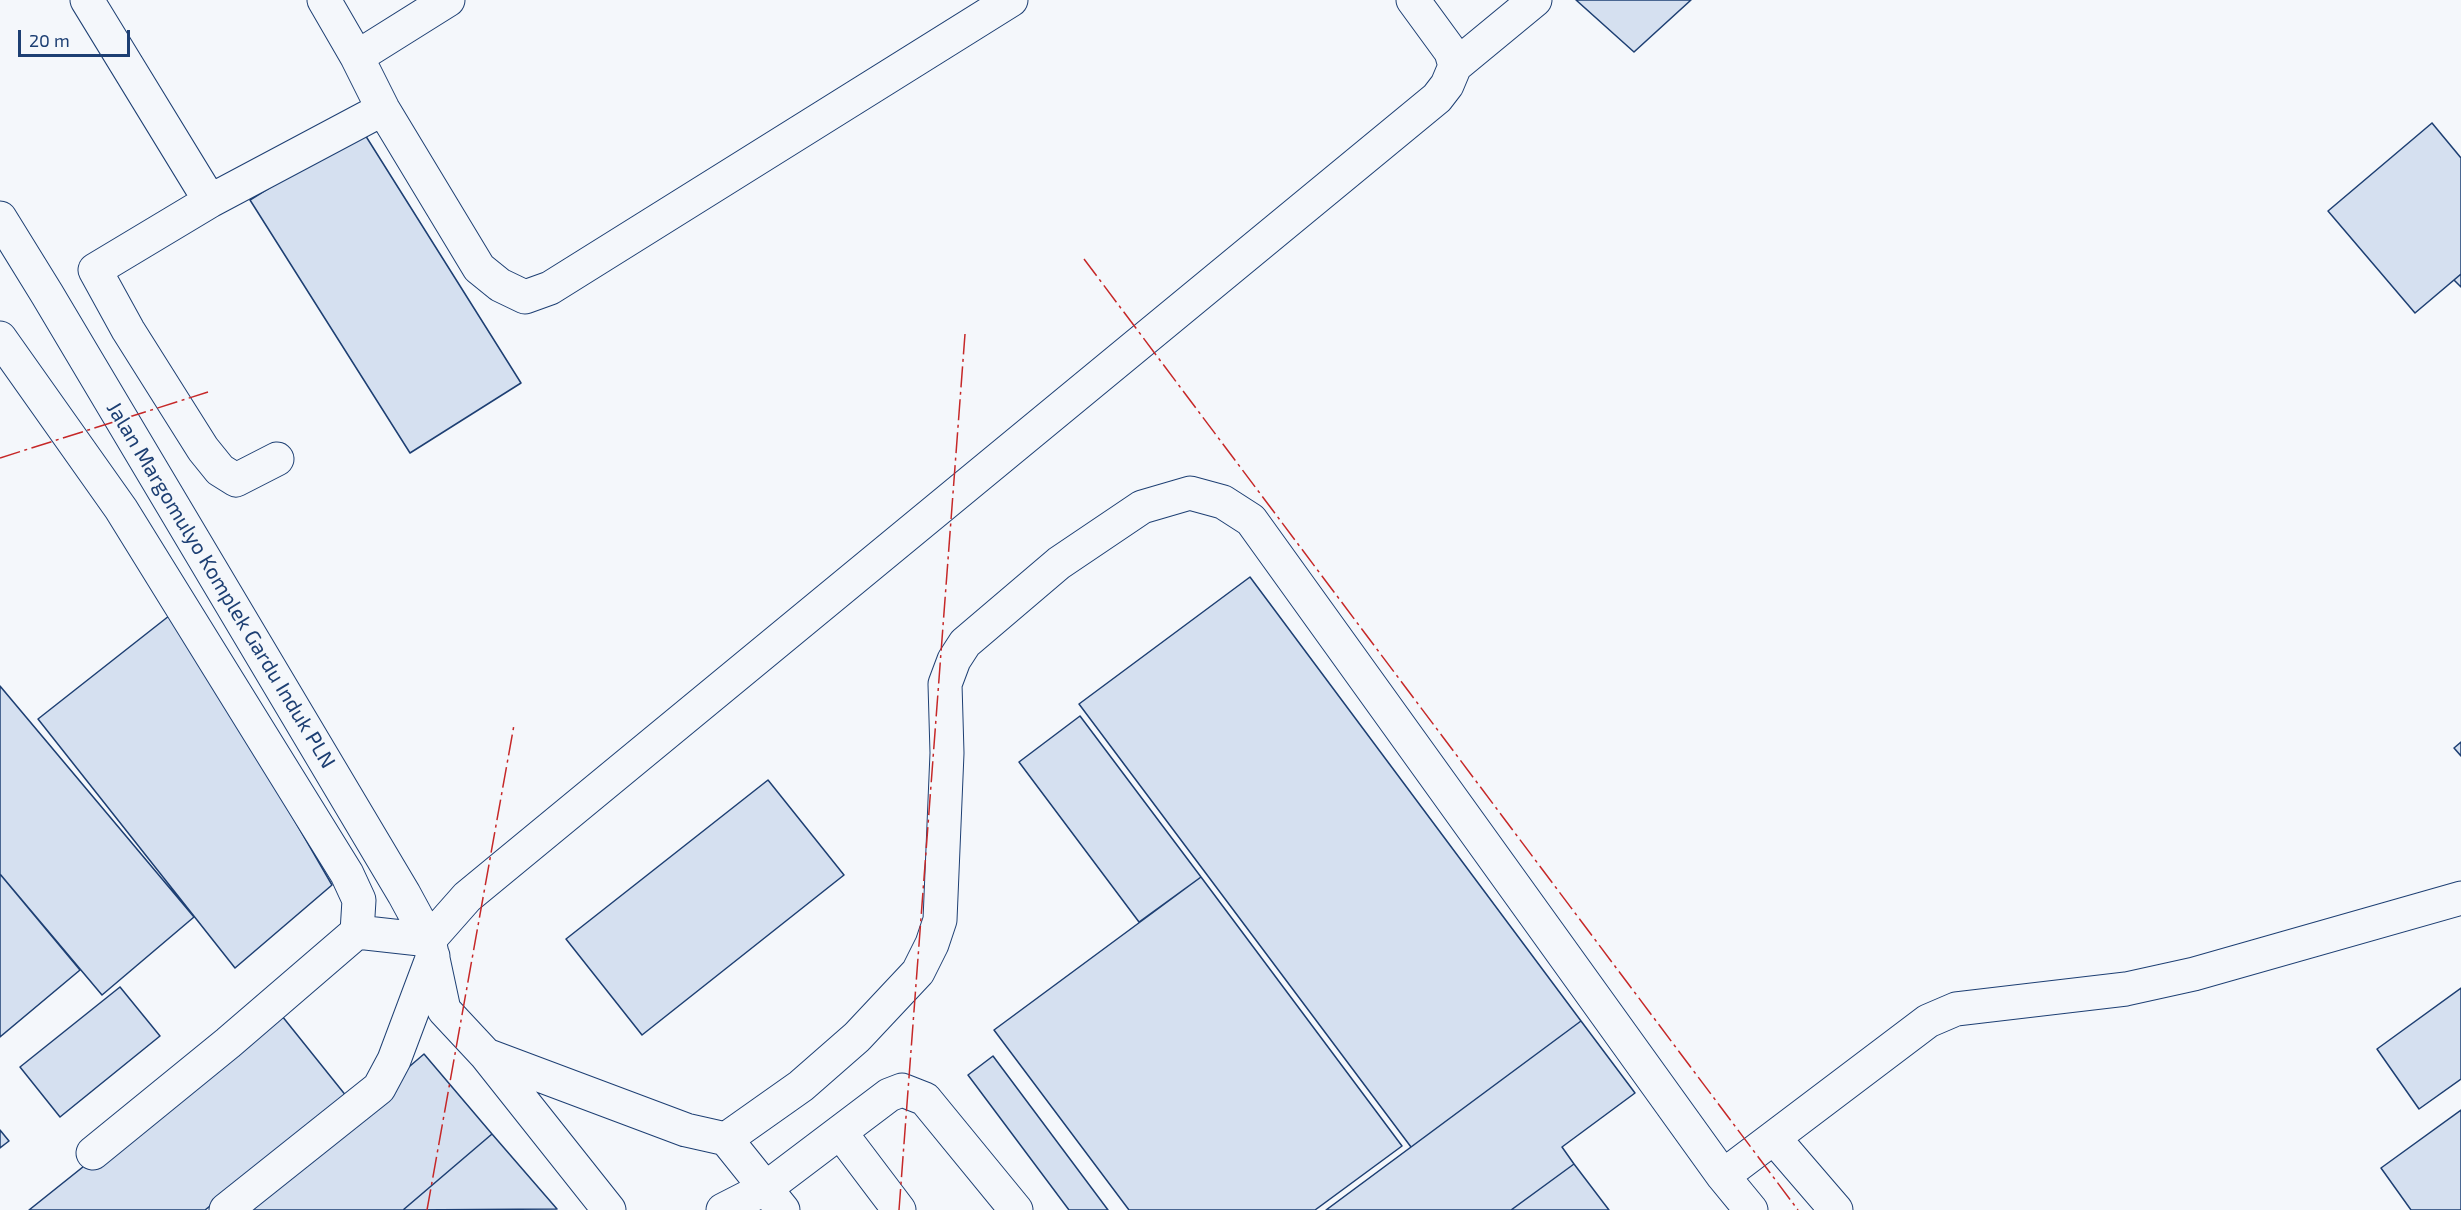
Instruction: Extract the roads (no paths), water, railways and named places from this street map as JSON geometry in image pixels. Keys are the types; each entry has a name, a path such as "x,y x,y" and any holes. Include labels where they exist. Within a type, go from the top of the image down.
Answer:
{"street":[{"path":"87,0 210,201"},
{"path":"324,0 357,57 383,109 479,268 500,285 525,297 550,288 1011,0"},
{"path":"357,57 448,0"},
{"path":"1413,0 1451,52 1455,66"},
{"path":"226,1210 379,1088 394,1060 431,948 467,897 1437,98 1447,84 1455,66 1535,0"},
{"path":"47,294 95,270 210,201 383,109"},
{"name":"Jalan Margomulyo Komplek Gardu Induk PLN","path":"0,218 390,869 431,948 444,1010 486,1055 609,1210"},
{"path":"95,270 128,330 196,439 220,470 236,480 276,459"},
{"path":"0,338 121,509 347,874 359,900 357,932 228,1043 93,1152"},
{"path":"726,1139 801,1086 857,1037 918,972 940,920 947,753 945,684 954,660 965,643 1059,563 1142,507 1191,493 1223,502 1251,520 1723,1176 1750,1210"},
{"path":"1723,1176 1928,1022 1956,1009 2126,988 2194,974 2461,898"},
{"path":"357,932 431,948"},
{"path":"486,1055 686,1130 726,1139 775,1199"},
{"path":"723,1210 775,1199 840,1132 902,1090 925,1099 1016,1210"},
{"path":"840,1132 899,1210"},
{"path":"1774,1138 1836,1210"}]}
